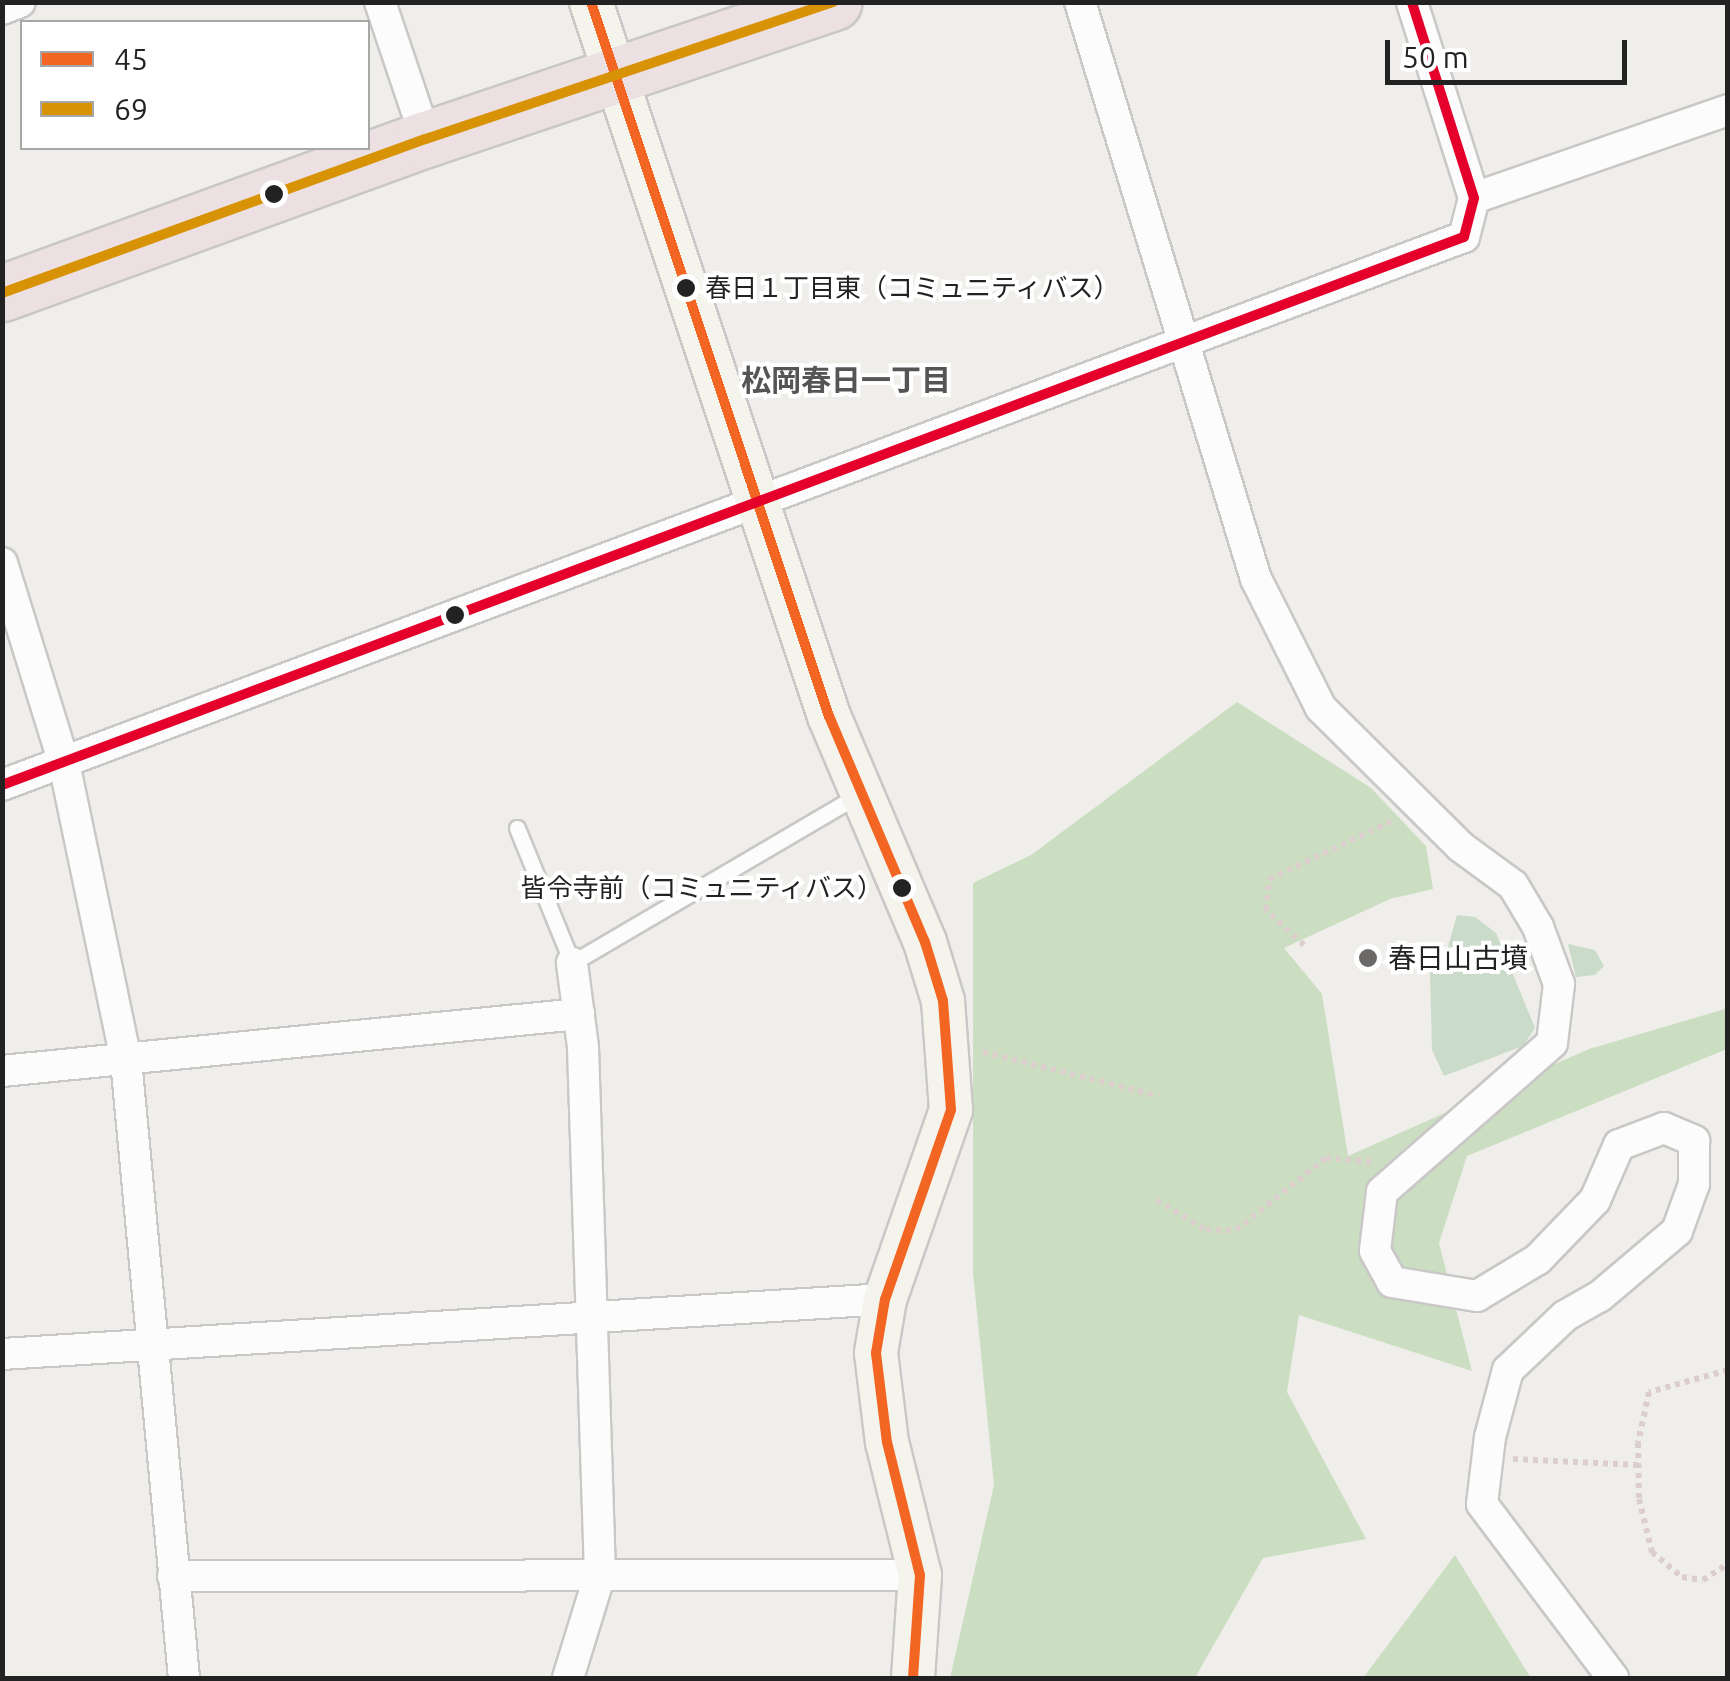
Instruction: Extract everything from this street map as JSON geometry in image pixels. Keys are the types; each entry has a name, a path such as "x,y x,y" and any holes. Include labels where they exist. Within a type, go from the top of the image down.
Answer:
{"highway":[{"path":"2,292 426,139 834,2"}],"main road":[{"path":"591,2 756,502 862,793 925,942 949,1041 951,1110 943,1144 885,1299 876,1352 878,1397 920,1575 913,1678"}],"street":[{"path":"2,9 20,2"},
{"path":"380,2 426,139"},
{"path":"1080,2 1256,579 1321,708 1461,848 1514,885 1538,927 1559,984 1552,1043 1382,1192 1374,1218 1375,1251 1392,1282 1477,1296 1538,1260 1596,1200 1620,1146 1664,1128 1694,1140 1694,1184 1677,1231 1600,1296 1565,1316 1508,1370 1487,1458 1482,1504 1614,1678"},
{"path":"2,785 1464,237 1474,198 1412,2"},
{"path":"1474,198 1728,110"},
{"path":"2,563 64,763 126,1060 184,1678"},
{"path":"568,1678 600,1574 580,1014 572,962"},
{"path":"2,1070 580,1014"},
{"path":"2,1354 588,1321 885,1299"},
{"path":"173,1576 920,1575"}],"lane":[{"path":"518,828 572,962 862,793"}],"path":[{"path":"1304,945 1266,910 1269,879 1420,807"},
{"path":"949,1041 1070,1078 1159,1096"},
{"path":"1157,1200 1206,1230 1236,1230 1326,1158 1361,1158 1400,1177"},
{"path":"1728,1370 1649,1392 1638,1465 1652,1552 1682,1578 1703,1580 1728,1564"},
{"path":"1487,1458 1638,1465"}],"green space":[{"path":"1237,702 1371,788 1426,846 1433,889 1390,899 1284,948 1322,994 1348,1156 1589,1049 1725,1009 1727,1049 1467,1156 1439,1243 1472,1371 1299,1315 1287,1392 1366,1539 1263,1558 1195,1678 950,1678 994,1485 973,1273 973,883 1031,855"},
{"path":"1457,915 1475,917 1496,933 1535,1028 1523,1046 1444,1076 1432,1050 1430,974 1433,956 1446,954"},
{"path":"1568,944 1595,950 1604,966 1595,975 1576,977"},
{"path":"1455,1555 1531,1678 1363,1678"}],"transit line":[{"name":"45","path":"591,2 829,716 925,942 943,1001 951,1110 885,1299 876,1353 887,1442 920,1575 913,1678"},
{"name":"69","path":"2,293 426,139 834,2"},
{"path":"2,785 1464,237 1474,198 1412,2"}],"place":[{"name":"春日１丁目東（コミュニティバス）","path":"686,288"},
{"name":"皆令寺前（コミュニティバス）","path":"902,888"},
{"name":"春日山古墳","path":"1368,958"}],"district":[{"name":"松岡春日一丁目","path":"846,380"}]}
